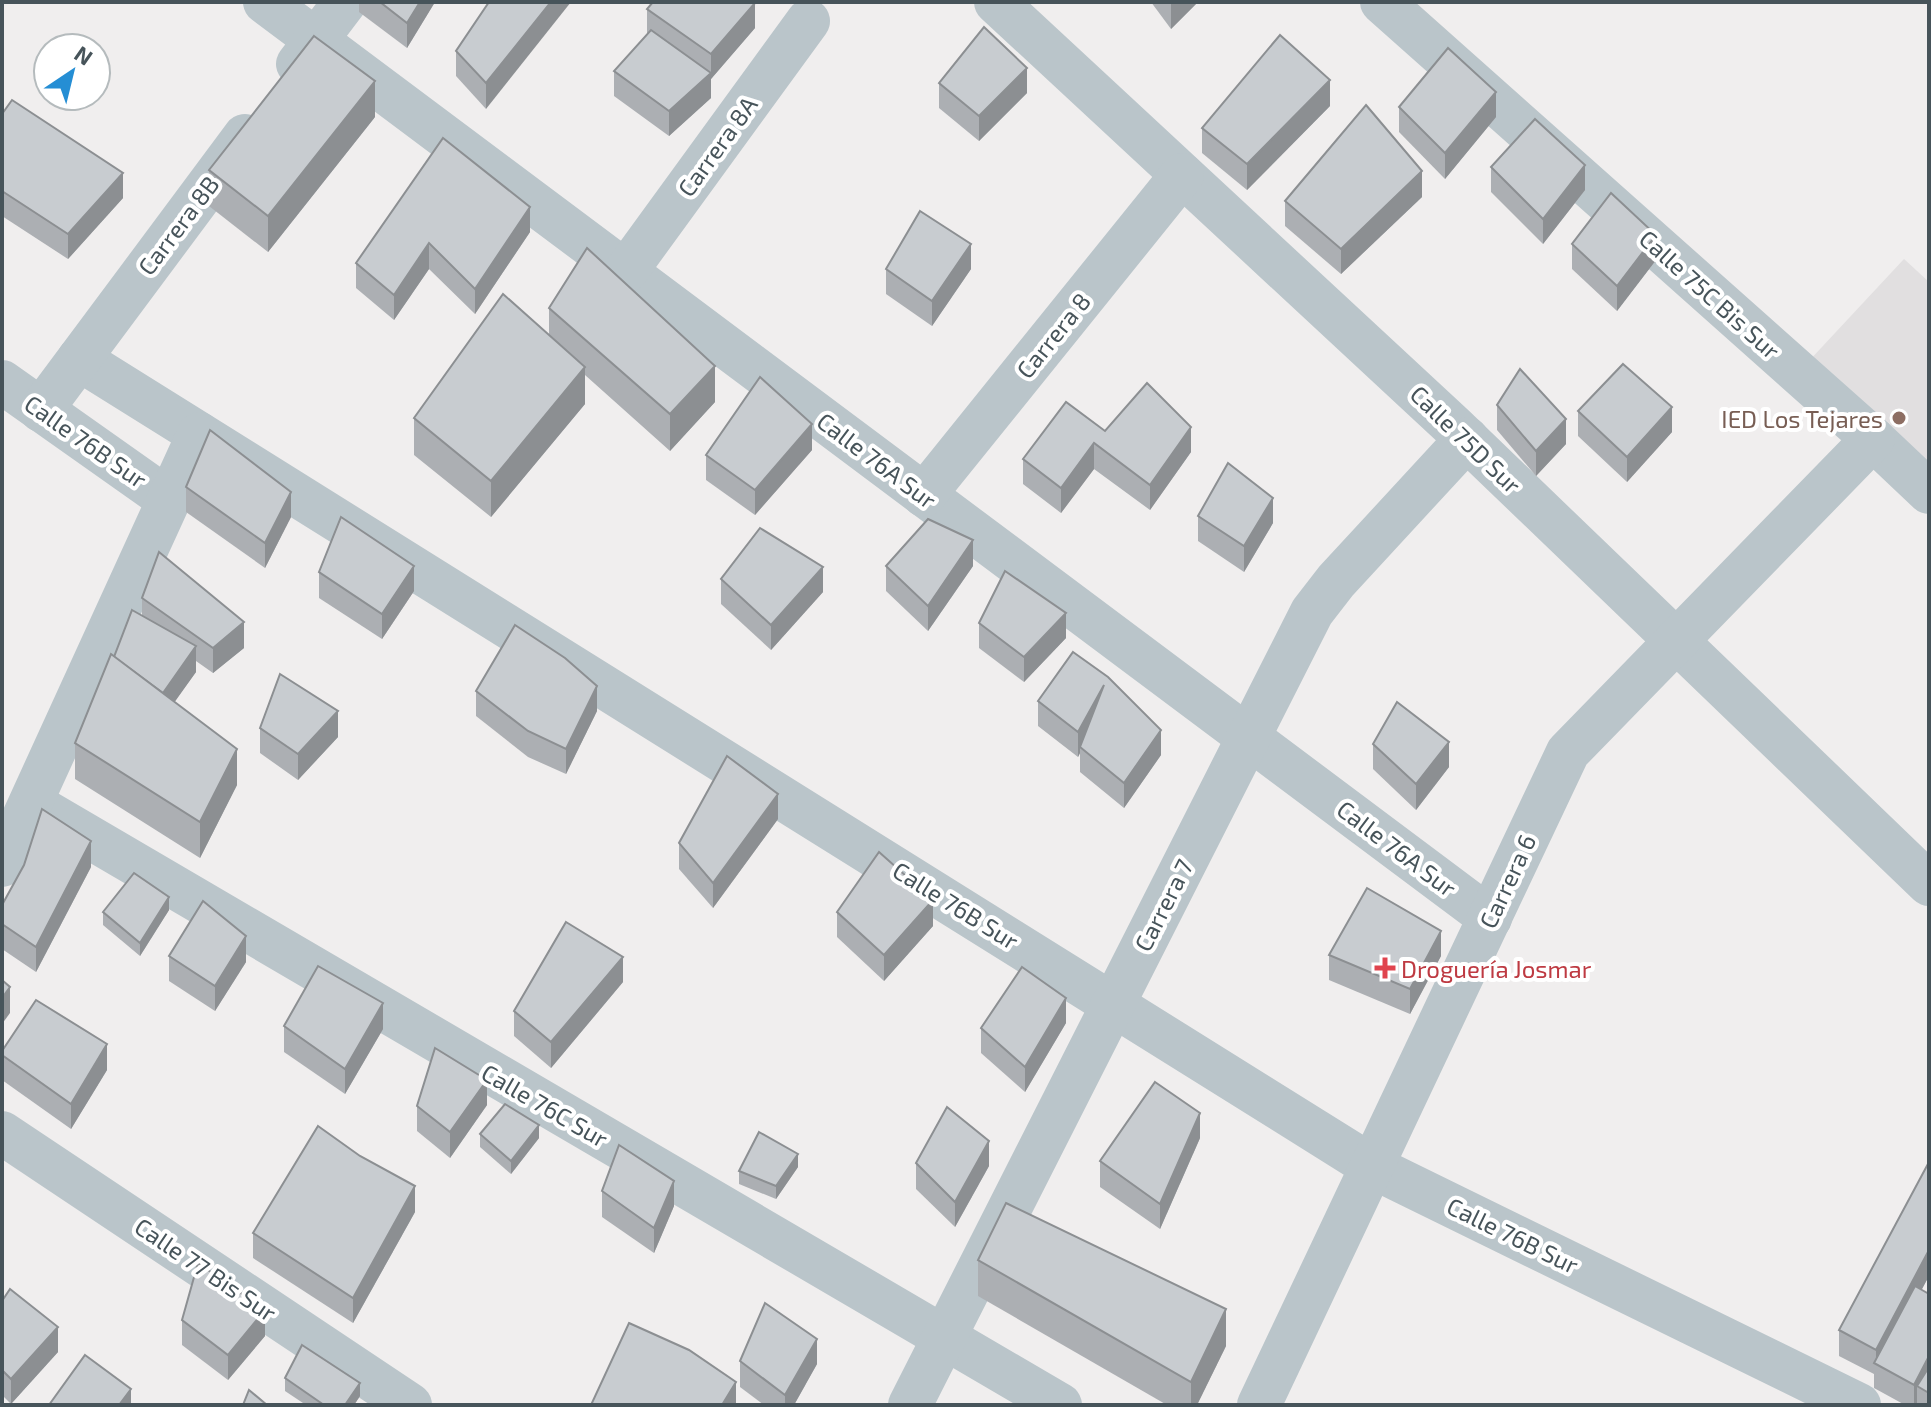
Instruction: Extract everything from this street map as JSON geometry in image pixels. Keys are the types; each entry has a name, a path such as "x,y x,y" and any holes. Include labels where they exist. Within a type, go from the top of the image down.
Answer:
{"street":[{"name":"Calle 76A Sur","path":"265,2 1490,918"},
{"name":"Carrera 8B","path":"41,410 345,2"},
{"name":"Calle 75C Bis Sur","path":"1382,2 1929,492"},
{"name":"Calle 75D Sur","path":"998,3 1467,439 1929,884"},
{"name":"Carrera 8A","path":"626,271 808,21"},
{"name":"Carrera 8","path":"924,495 1182,175"},
{"name":"Calle 76B Sur","path":"79,359 1373,1167 1859,1405"},
{"name":"Calle 76B Sur","path":"2,382 169,500"},
{"path":"2,865 199,434"},
{"name":"Carrera 7","path":"910,1405 1296,642 1336,581 1467,439"},
{"name":"Carrera 6","path":"1259,1405 1568,752 1873,439"},
{"name":"Calle 76C Sur","path":"31,803 1060,1405"},
{"name":"Calle 77 Bis Sur","path":"2,1133 410,1405"}],"shaded area":[{"name":"IED Los Tejares","path":"1904,259 1929,282 1929,475 1808,362"}],"building":[{"path":"380,2 420,2 407,23"},
{"path":"489,2 551,2 486,83 456,51"},
{"path":"653,2 755,3 711,54 647,9"},
{"path":"984,27 1027,68 979,116 939,83"},
{"path":"651,30 711,73 669,111 614,71"},
{"path":"1280,35 1330,80 1247,164 1202,128"},
{"path":"314,36 375,81 268,216 209,170"},
{"path":"1448,48 1496,92 1445,153 1399,107"},
{"path":"12,100 123,173 68,234 2,191 2,114"},
{"path":"1366,105 1422,171 1341,249 1285,201"},
{"path":"1535,119 1585,165 1543,219 1491,167"},
{"path":"443,138 530,207 475,289 429,243 394,295 356,263"},
{"path":"1611,193 1656,235 1617,286 1572,244"},
{"path":"920,211 971,244 932,301 886,269"},
{"path":"587,248 715,366 670,414 549,308"},
{"path":"503,294 585,367 491,481 414,418"},
{"path":"1623,364 1672,407 1627,457 1578,411"},
{"path":"1520,369 1566,419 1536,451 1497,405"},
{"path":"760,377 812,424 755,490 706,455"},
{"path":"1147,383 1191,427 1150,485 1094,443 1061,488 1023,459 1066,402 1105,431"},
{"path":"210,430 291,492 265,543 186,487"},
{"path":"1228,463 1273,498 1244,546 1198,516"},
{"path":"341,517 414,566 382,614 319,572"},
{"path":"928,519 973,540 928,606 886,566"},
{"path":"760,528 823,567 771,625 721,579"},
{"path":"159,552 244,622 213,648 142,598"},
{"path":"1005,571 1066,613 1024,657 979,623"},
{"path":"132,610 196,646 163,693 114,657"},
{"path":"515,625 565,658 597,686 566,749 528,731 476,691"},
{"path":"1073,652 1108,677 1161,730 1124,783 1080,747 1104,685 1078,732 1038,701"},
{"path":"111,654 237,749 200,822 75,743"},
{"path":"280,674 338,711 298,754 260,728"},
{"path":"1397,702 1449,742 1416,784 1373,744"},
{"path":"727,756 778,794 713,883 679,843"},
{"path":"42,809 91,841 36,947 2,924 2,905 24,865"},
{"path":"879,852 933,900 884,955 837,912"},
{"path":"134,873 169,897 140,943 103,912"},
{"path":"1367,888 1441,931 1410,989 1329,955"},
{"path":"203,901 246,936 215,986 169,956"},
{"path":"566,922 623,957 551,1042 514,1011"},
{"path":"318,966 383,1003 345,1069 284,1026"},
{"path":"1022,967 1066,998 1025,1067 981,1028"},
{"path":"2,980 10,987 2,998"},
{"path":"36,1000 107,1044 71,1104 2,1055"},
{"path":"435,1048 487,1080 450,1132 417,1106"},
{"path":"1155,1082 1200,1113 1160,1204 1100,1161"},
{"path":"505,1104 539,1125 511,1161 480,1134"},
{"path":"947,1107 989,1141 955,1202 916,1163"},
{"path":"318,1126 360,1156 415,1186 353,1298 253,1233"},
{"path":"759,1132 798,1154 776,1186 739,1171"},
{"path":"619,1145 674,1181 654,1228 602,1191"},
{"path":"1929,1162 1929,1250 1876,1350 1839,1330"},
{"path":"1006,1203 1226,1309 1191,1382 978,1260"},
{"path":"198,1263 265,1310 228,1355 182,1320"},
{"path":"1915,1286 1929,1294 1929,1356 1914,1385 1874,1363"},
{"path":"10,1289 58,1327 11,1379 2,1370 2,1301"},
{"path":"765,1303 817,1339 785,1395 740,1361"},
{"path":"629,1323 689,1350 736,1382 722,1405 591,1405"},
{"path":"302,1345 360,1383 345,1405 324,1405 285,1378"},
{"path":"85,1355 131,1389 119,1405 49,1405"},
{"path":"1929,1367 1929,1393 1917,1386"},
{"path":"249,1390 267,1405 243,1405"}],"place":[{"name":"IED Los Tejares","path":"1899,418"},
{"name":"Droguería Josmar","path":"1385,968"}]}
